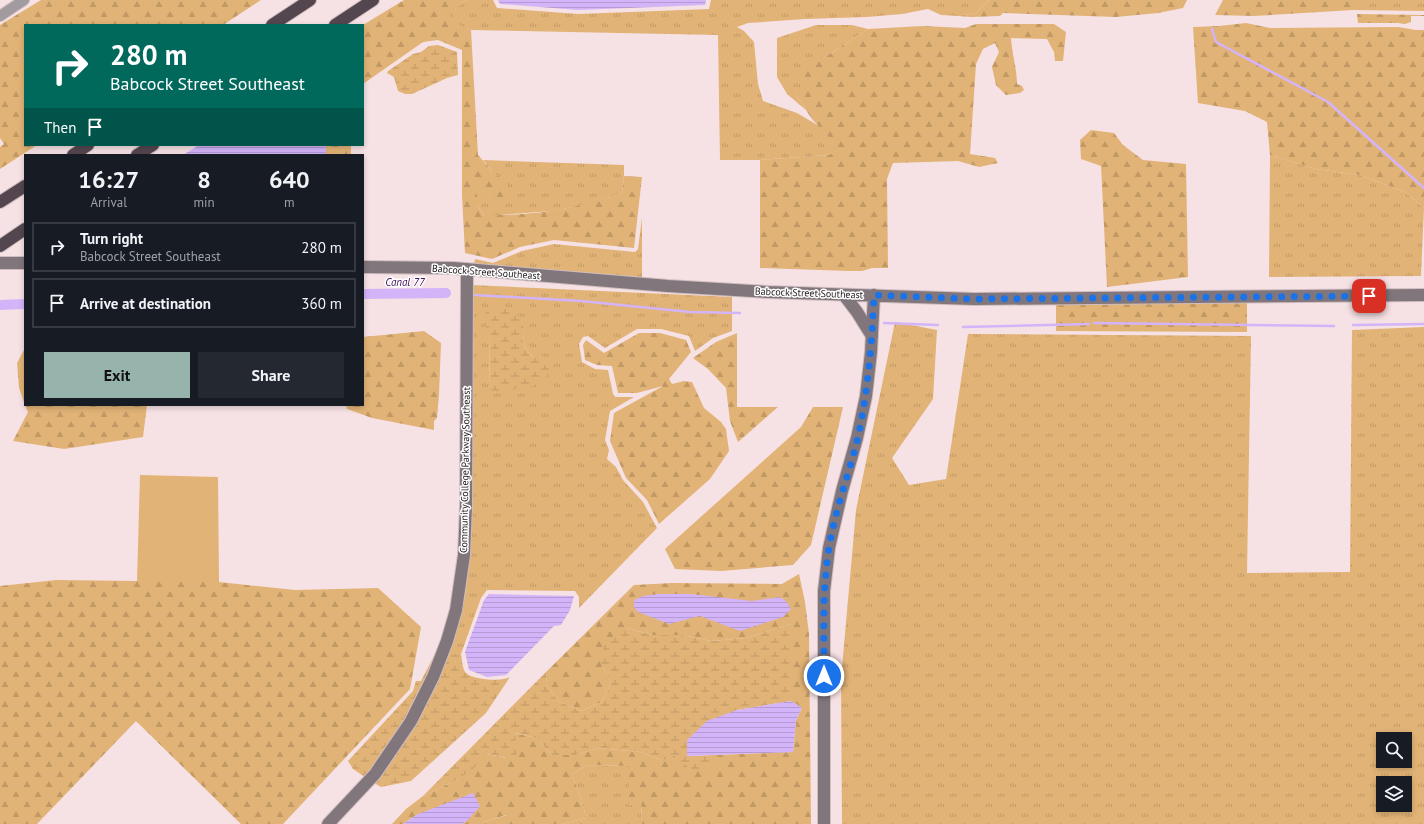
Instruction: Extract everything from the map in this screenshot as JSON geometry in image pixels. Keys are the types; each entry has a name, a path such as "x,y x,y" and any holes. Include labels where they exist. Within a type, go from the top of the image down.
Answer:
{"highway":[{"path":"274,24 310,0"},
{"path":"337,24 373,0"},
{"path":"74,154 86,146"},
{"path":"139,154 151,146"},
{"path":"0,202 24,187"},
{"path":"0,246 24,230"}],"main road":[{"path":"0,263 24,263"},
{"name":"Babcock Street Southeast","path":"364,267 453,268 694,288 768,292 974,299 1424,295"},
{"name":"Community College Parkway Southeast","path":"328,824 375,774 411,721 433,677 456,610 464,555 466,506 467,269"},
{"path":"844,295 858,312 872,336"},
{"path":"824,824 824,591 829,548 866,396 872,336 874,295"}],"street":[{"path":"0,16 24,0"}],"green space":[{"path":"41,0 261,0 225,24 24,24 24,146 35,146 0,169 0,147 4,144 0,138 0,25"},
{"path":"404,0 466,0 450,13 449,20 471,30 478,155 492,171 511,188 511,199 491,199 477,185 477,205 484,215 537,213 605,199 622,193 624,176 642,177 634,248 554,240 520,247 492,259 465,253 462,196 462,50 438,40 423,42 364,83 364,24"},
{"path":"466,0 493,0 497,8 578,14 709,9 711,0 989,0 976,13 959,16 941,15 928,9 902,14 867,17 748,23 737,27 744,31 754,42 758,84 763,101 797,113 819,126 841,149 829,155 760,160 720,160 718,35 471,30 449,21 449,13"},
{"path":"989,0 1187,0 1183,8 1158,13 1116,17 1003,13 1000,16 959,16 976,13"},
{"path":"1223,0 1353,0 1353,10 1254,16 1215,15"},
{"path":"1353,0 1424,0 1424,11 1353,10"},
{"path":"1357,14 1424,16 1411,16 1411,22 1405,24 1358,23"},
{"path":"1246,23 1270,28 1398,27 1424,30 1424,208 1405,192 1360,175 1316,169 1270,155 1267,122 1245,111 1198,103 1193,27"},
{"path":"976,24 1054,24 1066,32 1063,61 1055,61 1054,52 1047,39 1011,38 1017,84 1022,86 1024,90 1020,93 1006,95 996,85 992,67 999,52 995,43 983,49 976,64 970,154 995,158 998,163 979,167 958,161 893,163 887,179 888,268 872,268 862,271 849,271 760,268 760,160 829,155 840,149 812,119 796,95 804,74 825,57 868,29 923,26 965,28"},
{"path":"816,25 852,25 868,29 825,57 796,95 806,110 787,94 777,77 777,38"},
{"path":"438,45 457,52 458,75 447,78 412,94 405,94 398,91 394,77 387,73 388,71 413,54 421,52 429,46"},
{"path":"1091,130 1114,133 1123,145 1143,160 1186,164 1188,277 1107,287 1101,166 1081,159 1080,140"},
{"path":"326,146 351,146 351,154 326,154"},
{"path":"1270,155 1316,169 1360,175 1405,192 1424,208 1421,276 1269,277"},
{"path":"483,160 624,165 622,193 593,203 552,211 485,216 477,205 477,184 491,199 492,171"},
{"path":"642,218 642,279 474,265 475,259 493,263 522,251 554,244 635,252 638,249"},
{"path":"472,285 732,297 732,331 713,338 695,351 689,336 661,329 637,329 605,348 588,336 583,337 579,344 582,362 595,369 608,370 615,397 634,397 610,411 605,440 609,450 607,459 616,467 623,480 643,502 657,528 579,608 579,597 575,591 487,590 481,598 461,654 447,654 461,611","holes":["525,331 523,339 526,349 533,358 534,385 490,390 489,334"]},
{"path":"1247,302 1247,332 1056,331 1056,303"},
{"path":"492,307 512,309 519,316 525,331 523,339 526,349 533,358 543,356 549,364 551,370 540,383 503,392 490,390 489,334 485,324 485,313"},
{"path":"895,322 937,330 933,399 892,458 909,485 946,479 968,334 1251,336 1247,573 1350,572 1352,330 1424,327 1424,824 842,824 841,679 856,510"},
{"path":"424,331 441,343 439,395 437,418 434,421 434,430 372,418 347,409 346,406 364,406 364,337"},
{"path":"639,333 660,333 686,340 691,352 669,379 672,384 684,381 692,382 704,408 721,422 726,429 729,451 710,479 659,524 647,500 626,478 610,441 614,413 663,386 637,393 618,393 612,366 597,365 585,360 583,345 586,340 604,353"},
{"path":"737,333 737,407 778,407 738,442 730,421 726,388 708,369 693,358 716,342"},
{"path":"24,350 24,402 19,388 17,363"},
{"path":"25,406 147,406 143,437 64,449 13,441 28,412"},
{"path":"813,407 843,407 811,545 793,565 721,571 675,569 665,549 801,427"},
{"path":"140,475 218,477 219,582 137,582"},
{"path":"799,574 805,602 809,634 811,824 642,824 641,802 629,805 629,766 587,765 572,774 582,801 586,818 562,824 510,824 506,815 484,822 483,824 462,824 467,821 418,814 403,824 392,824 406,809 423,796 457,780 488,754 506,758 514,733 536,738 552,755 576,755 598,748 640,752 663,761 672,755 713,767 714,755 793,752 796,720 802,708 791,701 791,624 746,638 711,641 683,635 652,635 627,628 601,663 611,683 602,702 581,711 558,701 547,685 546,672 634,585 672,583 782,584"},
{"path":"56,580 219,582 295,590 378,588 421,627 410,689 283,824 241,824 136,721 37,824 0,824 0,586"},
{"path":"791,624 791,701 737,710 688,756 714,755 714,767 693,772 673,755 663,761 640,752 598,748 576,755 552,755 536,738 515,733 517,760 488,754 474,768 457,780 423,796 546,672 547,685 558,701 581,711 602,702 611,683 601,663 604,644 627,628 652,635 683,635 711,641 746,638"},
{"path":"435,654 428,676 406,719 371,771 365,777 353,769 348,761 413,691 416,681 421,681"},
{"path":"447,654 461,654 463,667 466,673 475,677 494,680 506,679 510,677 486,713 411,781 381,787 374,783"},
{"path":"587,765 629,766 629,805 641,801 642,824 562,824 586,818 582,801 572,774"},
{"path":"507,815 510,824 483,824 484,822"}],"shaded area":[{"path":"498,0 706,0 705,5 578,10 500,4"},
{"path":"197,146 326,146 326,154 185,154"},
{"path":"489,594 574,596 570,610 561,625 554,626 506,675 487,677 469,670 465,652 484,600"},
{"path":"659,594 691,594 752,601 780,597 787,602 791,609 783,617 740,631 700,616 669,624 638,612 634,607 634,600 643,596"},
{"path":"791,701 802,708 796,720 793,752 687,756 687,740 707,721 737,710"},
{"path":"473,793 480,806 467,821 462,824 403,824 418,814"}],"waterway":[{"path":"1212,29 1216,42 1328,102 1424,188"},
{"name":"Canal 77","path":"364,294 446,293"},
{"path":"475,295 581,301 690,312 740,313"},
{"name":"Canal 77","path":"0,305 24,304"},
{"path":"884,323 938,325"},
{"path":"1094,323 1334,326"},
{"path":"963,327 1089,324"},
{"path":"1353,325 1424,324"}],"route":[{"path":"824,676 824,591 829,548 866,396 871,352 874,295 974,299 1369,296"}]}
